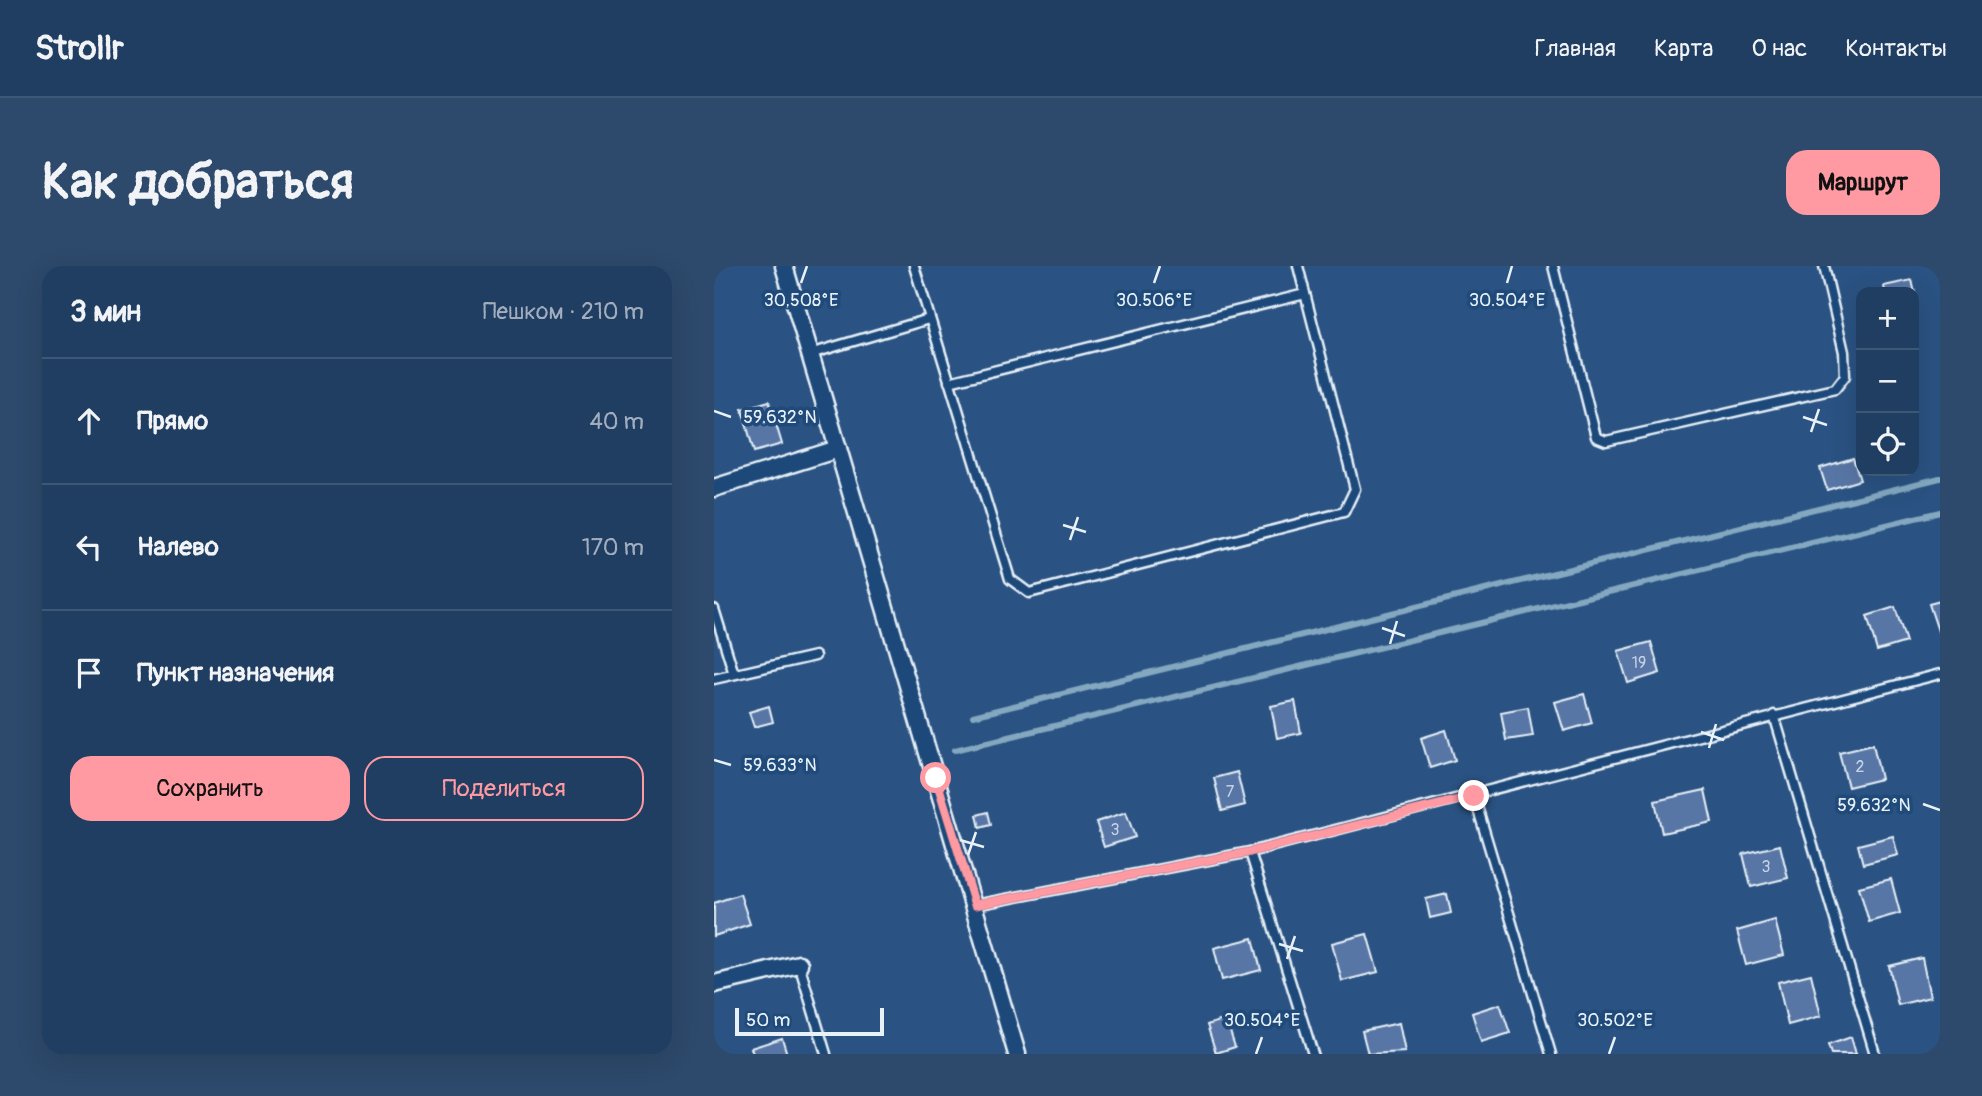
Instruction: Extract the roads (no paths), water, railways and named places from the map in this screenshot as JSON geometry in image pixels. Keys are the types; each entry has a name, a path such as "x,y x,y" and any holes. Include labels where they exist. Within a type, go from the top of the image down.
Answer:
{"street":[{"path":"784,266 1017,1054"},
{"path":"714,488 838,450"},
{"path":"714,984 799,964"}],"lane":[{"path":"914,266 1010,579 1029,593 1344,512 1355,489 1298,266"},
{"path":"1553,266 1596,437 1606,441 1835,389 1844,376 1844,352 1824,266"},
{"path":"949,382 1305,294"},
{"path":"810,354 929,319"},
{"path":"714,609 734,674"},
{"path":"714,679 816,656"},
{"path":"975,905 1250,852 1940,674"},
{"path":"1774,715 1875,1054"},
{"path":"1474,796 1551,1054"},
{"path":"1250,852 1312,1054"},
{"path":"799,964 826,1054"}],"waterway":[{"path":"973,716 1940,478"},
{"path":"955,750 1940,512"}]}
